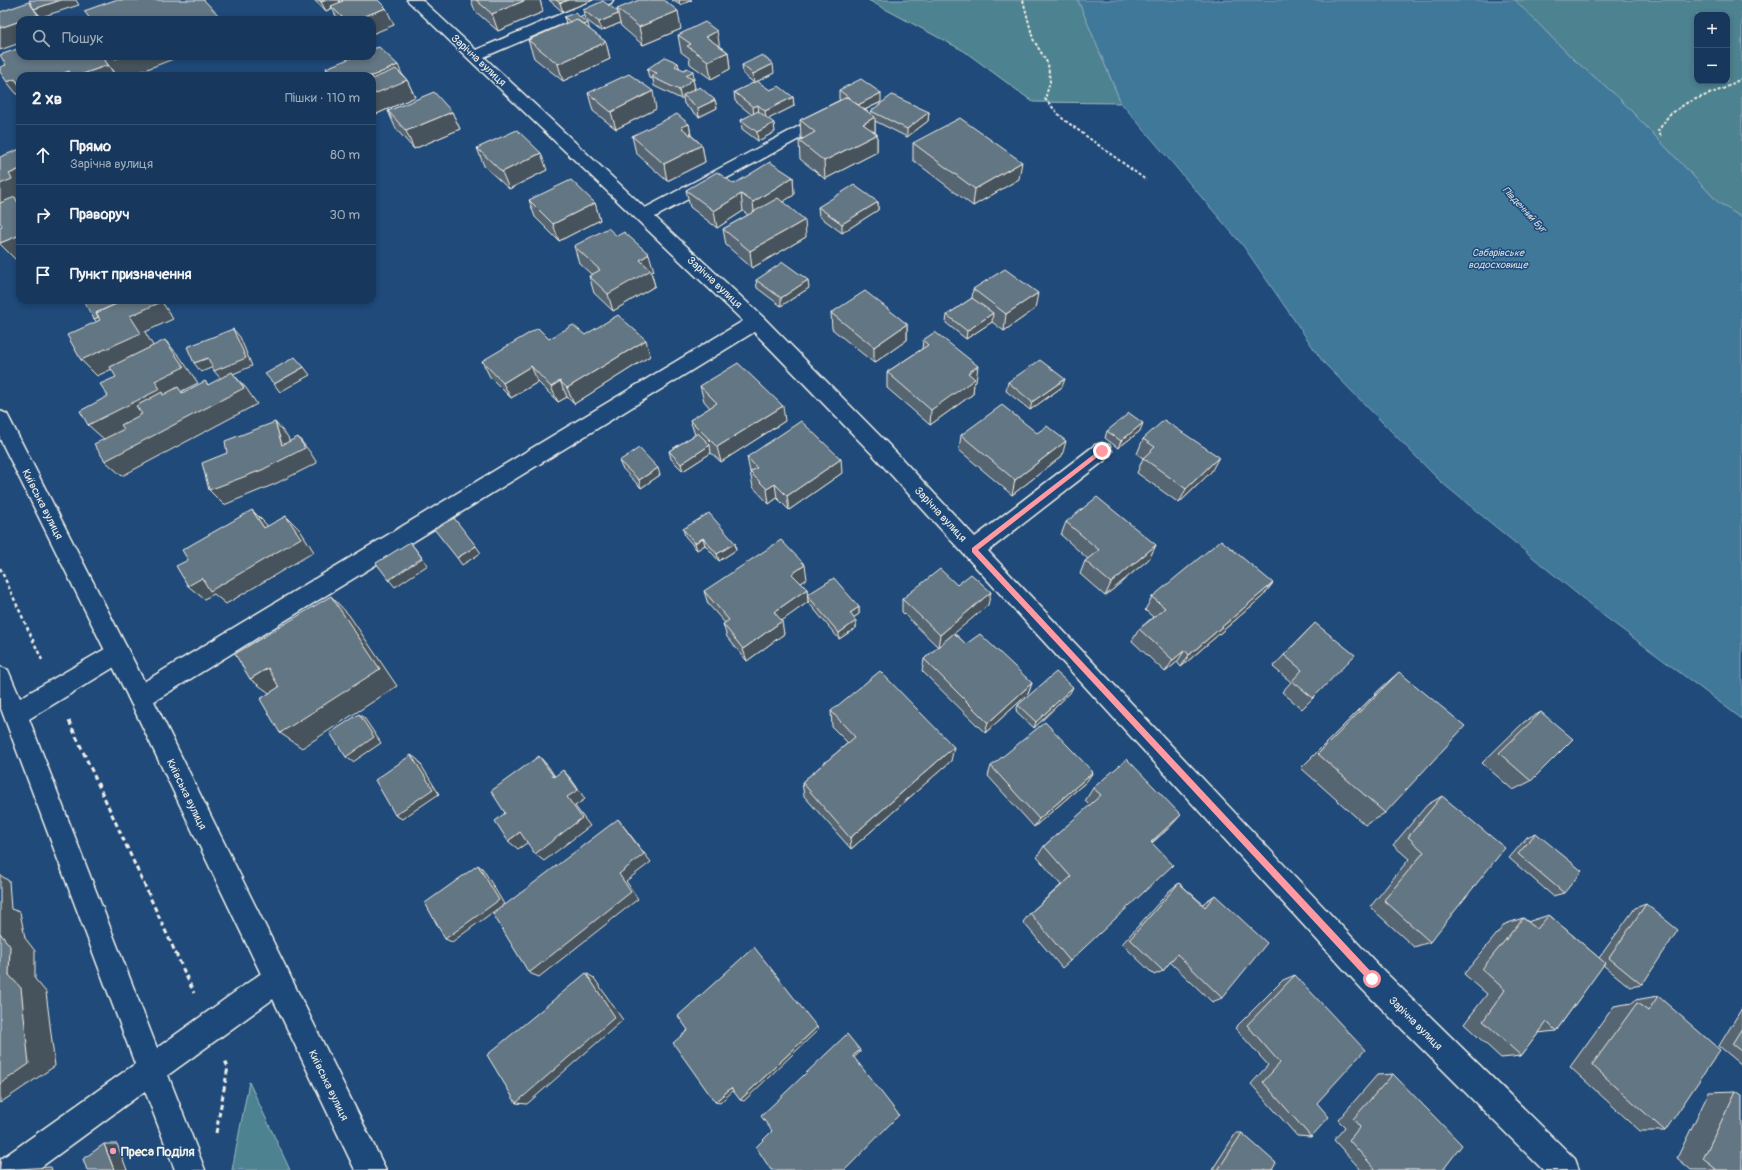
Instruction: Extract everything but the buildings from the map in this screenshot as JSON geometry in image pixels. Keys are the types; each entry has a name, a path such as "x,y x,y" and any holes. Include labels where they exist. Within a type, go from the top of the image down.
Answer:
{"street":[{"name":"Зарічна вулиця","path":"414,0 756,322 880,449 1372,979 1564,1170"},
{"path":"474,56 606,0"},
{"path":"644,216 837,112"},
{"path":"140,697 756,322"},
{"name":"Київська вулиця","path":"0,420 140,697 371,1170"},
{"path":"974,550 1102,451"},
{"path":"15,714 118,653"},
{"path":"0,678 190,1170"},
{"path":"12,1170 277,979"}],"path":[{"path":"1023,0 1029,19 1032,39 1048,64 1050,82 1046,98 1063,119 1146,180"},
{"path":"1661,136 1658,131 1669,115 1688,102 1724,88 1742,78"},
{"path":"0,568 228,1067 216,1134"}],"green space":[{"path":"868,0 1078,0 1121,103 1033,102 964,51"},
{"path":"1515,0 1742,0 1742,218 1719,203 1617,96 1573,59"},
{"path":"249,1082 290,1170 232,1170"}],"water":[{"name":"Сабарівське водосховище","path":"1078,0 1515,0 1573,59 1617,96 1719,203 1742,218 1742,719 1604,616 1441,482 1323,362 1244,247 1121,103"}],"place":[{"name":"Преса Поділя","path":"113,1151"}],"route":[{"path":"1102,451 974,550 1372,979"}],"water label":[{"name":"Південний Буг","path":"1525,209"}]}
